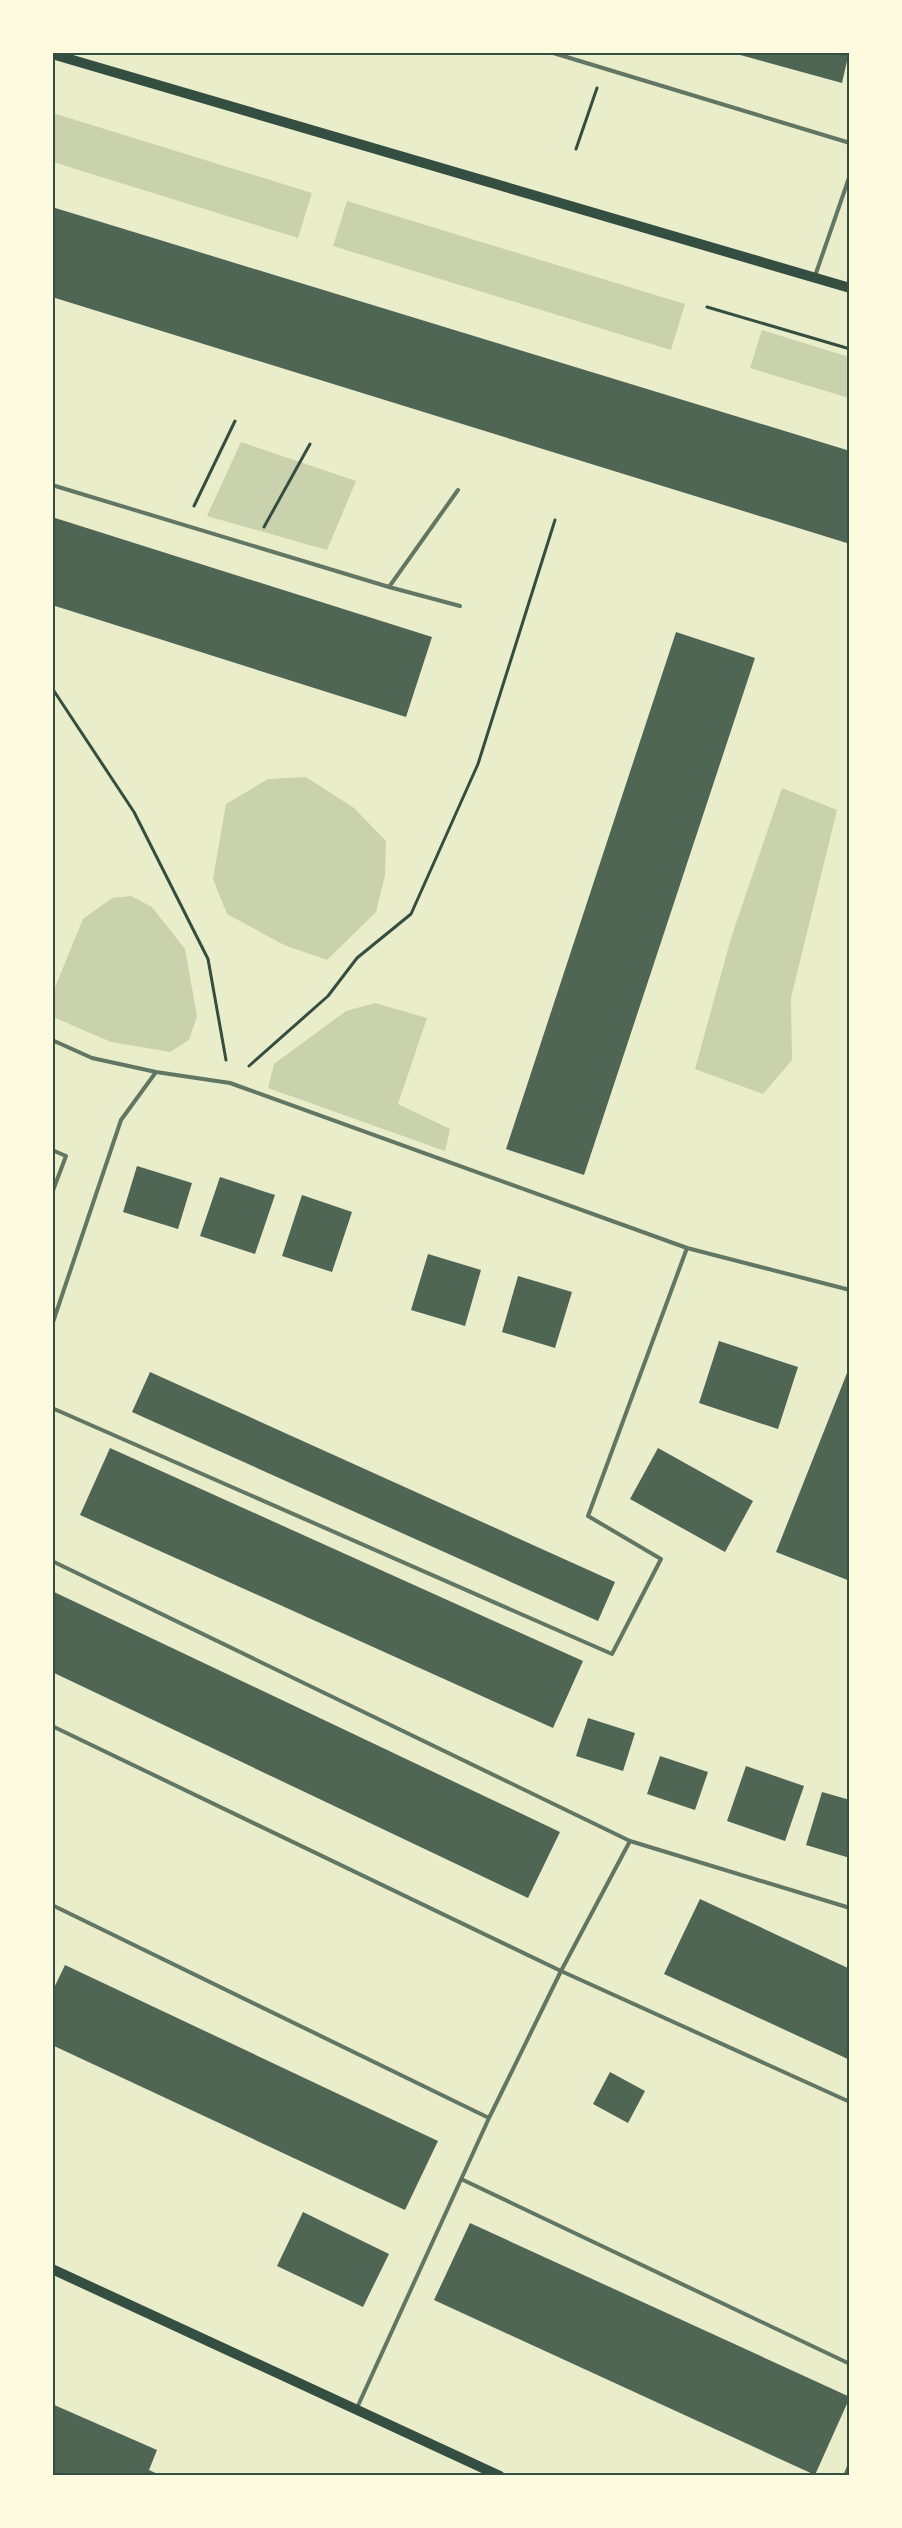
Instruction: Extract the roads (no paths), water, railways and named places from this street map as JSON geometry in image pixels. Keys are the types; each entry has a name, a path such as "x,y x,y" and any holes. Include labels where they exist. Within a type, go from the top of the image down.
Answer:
{"main road":[{"path":"52,54 850,288"},
{"path":"52,2268 500,2476"}],"lane":[{"path":"550,52 850,143"},
{"path":"815,278 850,176"},
{"path":"52,485 254,547 460,606"},
{"path":"389,587 458,490"},
{"path":"52,1040 92,1058 156,1072 230,1082 687,1248 850,1290"},
{"path":"52,1325 121,1120 156,1072"},
{"path":"52,1150 66,1156 52,1193"},
{"path":"52,1408 612,1654 661,1559 588,1516 687,1248"},
{"path":"52,1561 630,1841 850,1908"},
{"path":"52,1726 561,1971 850,2102"},
{"path":"356,2410 489,2118 561,1971 630,1841"},
{"path":"52,1905 489,2118"},
{"path":"461,2179 850,2364"},
{"path":"845,2476 850,2464"}]}
